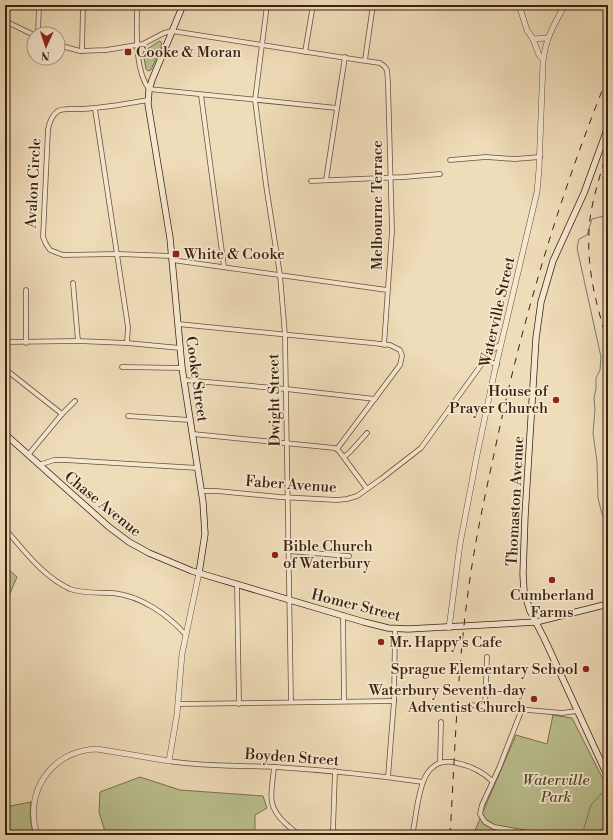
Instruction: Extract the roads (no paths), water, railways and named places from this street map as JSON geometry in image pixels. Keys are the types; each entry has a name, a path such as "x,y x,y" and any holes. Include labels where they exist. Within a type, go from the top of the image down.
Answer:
{"main road":[{"name":"Cooke Street","path":"183,5 154,74 149,89 148,100 149,116 169,229 182,368 202,491 205,534 199,573"},
{"name":"Thomaston Avenue","path":"608,127 584,193 550,268 544,288 537,327 523,574 525,596 530,611 608,777"},
{"name":"Chase Avenue","path":"5,434 101,520 129,542 161,559 199,573"},
{"name":"Homer Street","path":"199,573 395,629 449,628 536,622 608,604"}],"street":[{"path":"38,26 39,5"},
{"path":"82,51 83,5"},
{"path":"137,5 136,45 144,82 149,89 337,108"},
{"name":"Dwight Street","path":"267,5 255,100 280,275 285,335 288,443 288,551 291,702"},
{"path":"305,52 313,5"},
{"path":"66,47 82,51 106,50 148,42 166,32 172,31 365,60 373,5"},
{"path":"519,5 527,30 533,39 539,55 543,59"},
{"name":"Waterville Street","path":"449,628 462,532 496,365 536,198 540,157 543,59 547,38 565,5"},
{"path":"5,21 26,31"},
{"path":"533,39 547,38"},
{"path":"326,180 345,58"},
{"name":"Melbourne Terrace","path":"365,60 380,63 384,66 387,72 389,97 392,231 384,345"},
{"path":"201,95 224,267"},
{"name":"Avalon Circle","path":"148,100 95,109 65,109 58,111 50,122 48,130 43,237 50,250 63,255 118,254 172,258 224,267 388,290"},
{"path":"95,109 128,327 127,343"},
{"path":"450,160 540,157"},
{"path":"311,181 391,178 440,174"},
{"path":"73,284 78,341"},
{"path":"26,290 26,343"},
{"path":"178,324 384,345 392,346 400,350 402,353 400,365 337,449"},
{"path":"5,342 26,343 78,341 127,343 180,348"},
{"name":"Faber Avenue","path":"202,491 218,491 288,498 345,500 354,497 367,490 421,448 485,359 501,344"},
{"path":"485,359 496,365"},
{"path":"122,367 182,368"},
{"path":"5,369 62,414"},
{"path":"184,380 375,399"},
{"path":"28,455 62,414 75,401"},
{"path":"128,416 190,420"},
{"path":"344,457 367,433"},
{"path":"193,434 337,449 367,490"},
{"path":"39,465 54,460 65,460 198,468"},
{"path":"5,529 44,572 58,583 72,590 90,593 127,595 142,601 176,623 186,635"},
{"path":"288,551 349,556"},
{"name":"Cooke Street","path":"169,761 178,704 181,659 199,573"},
{"path":"237,584 239,704"},
{"path":"343,615 344,701"},
{"path":"388,777 394,701 395,629"},
{"path":"485,706 487,657"},
{"path":"178,704 394,701"},
{"path":"469,705 562,713 577,711"},
{"path":"522,709 481,809 481,816 483,820 494,827 539,835"},
{"path":"440,762 441,722"},
{"name":"Boyden Street","path":"37,835 33,814 37,791 48,771 69,756 88,750 97,749 190,764 335,771 423,782"},
{"path":"412,835 425,776 440,762 451,761 466,766 484,774 492,781"},
{"path":"274,767 271,800 273,808 279,817 297,834 302,835"},
{"path":"330,835 333,830 335,771"},
{"path":"333,830 339,835"},
{"path":"599,835 608,832"}],"waterway":[{"path":"608,215 592,219 587,235 579,239 577,248 601,357 600,370 596,378 593,433 597,462 598,498 602,514 608,526"},
{"path":"582,835 591,805 608,789"}],"railway":[{"path":"450,835 464,623 470,575 483,506 516,358 542,263 573,169 608,76"},
{"path":"608,147 593,201 589,235 592,282 608,343"}],"place":[{"name":"Cooke & Moran","path":"128,52"},
{"name":"White & Cooke","path":"176,254"},
{"name":"House of Prayer Church","path":"556,400"},
{"name":"Bible Church of Waterbury","path":"275,555"},
{"name":"Cumberland Farms","path":"552,580"},
{"name":"Mr. Happy's Cafe","path":"381,642"},
{"name":"Sprague Elementary School","path":"586,669"},
{"name":"Waterbury Seventh-day Adventist Church","path":"534,699"}],"park label":[{"name":"Waterville Park","path":"556,788"}]}
